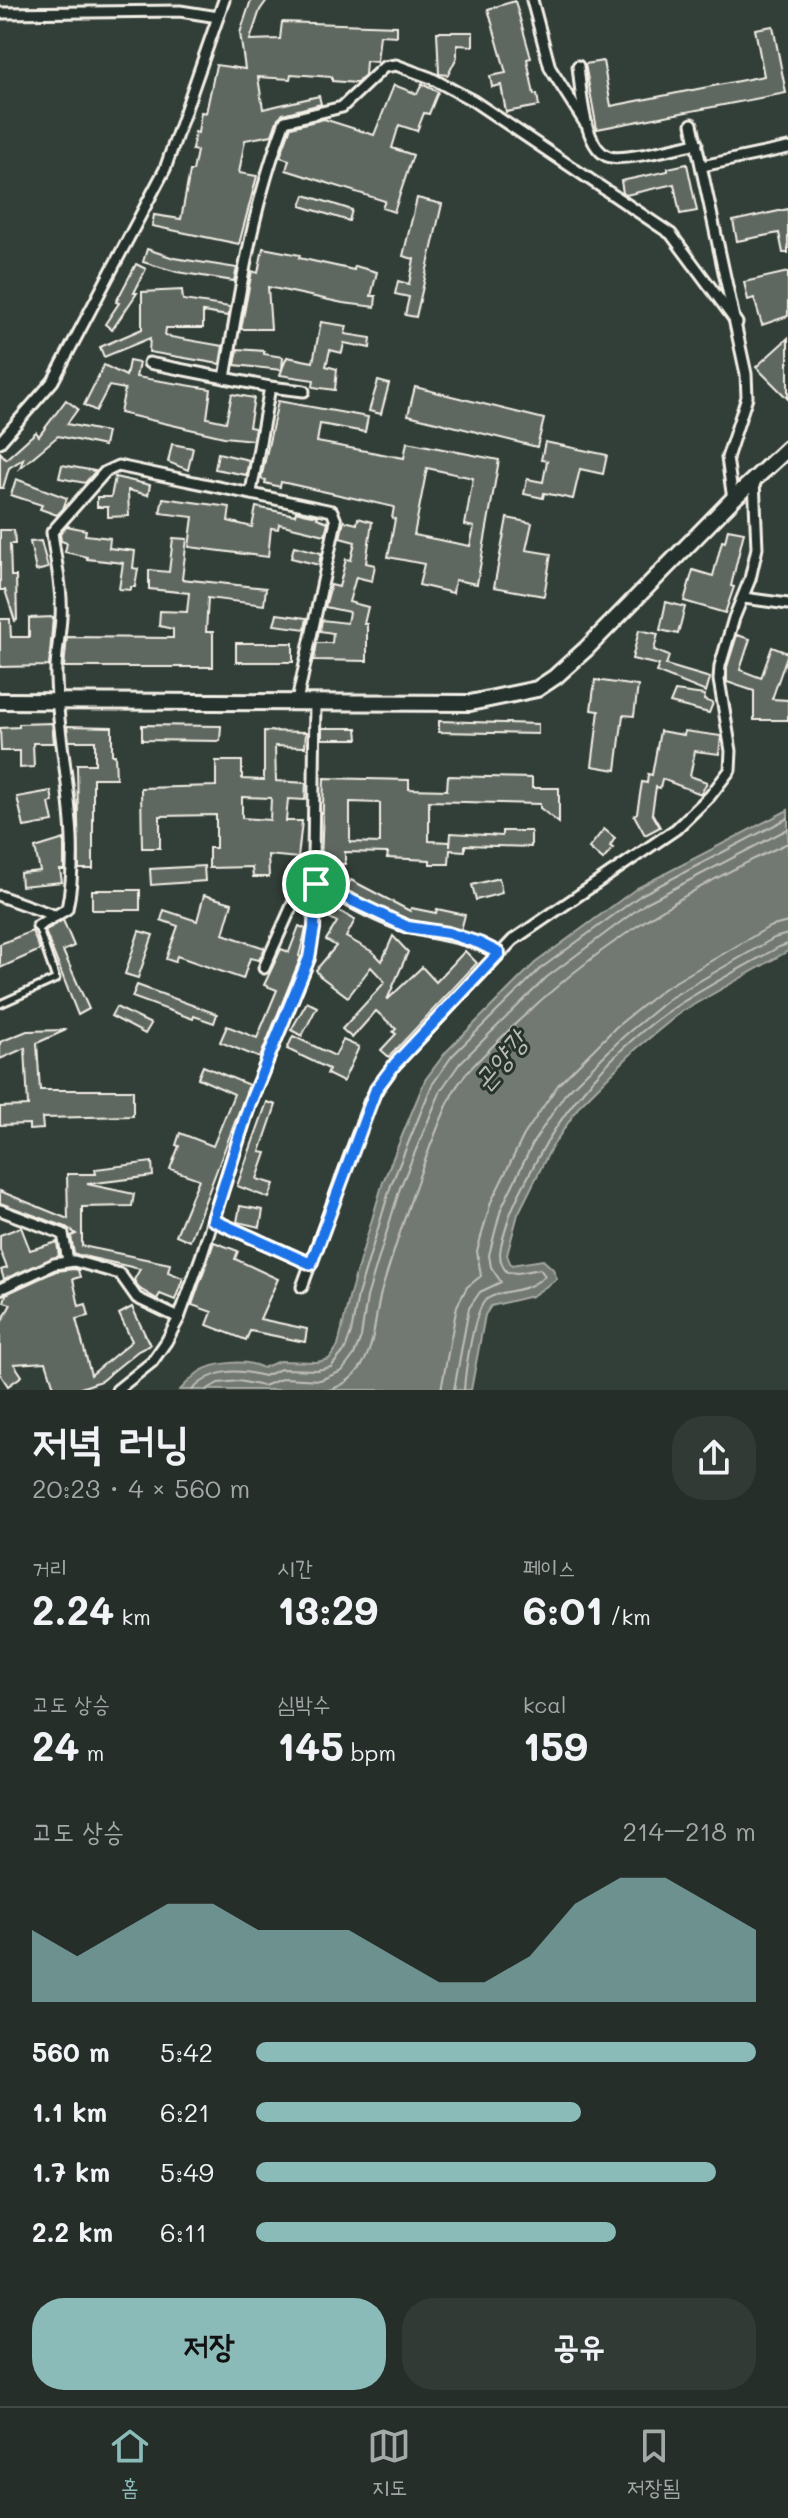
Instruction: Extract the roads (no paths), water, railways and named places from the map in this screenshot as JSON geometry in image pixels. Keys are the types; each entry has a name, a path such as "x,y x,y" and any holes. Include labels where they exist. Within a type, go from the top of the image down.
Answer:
{"street":[{"path":"0,442 53,381 165,169 224,0"},
{"path":"532,0 550,68 600,152 611,158 697,143"},
{"path":"0,13 180,11 218,17"},
{"path":"225,378 252,223 267,167 285,121 342,107 384,67 396,65 431,78 472,100 671,234 737,323"},
{"path":"578,66 587,126"},
{"path":"692,124 746,374 747,397 727,458 733,499"},
{"path":"702,166 788,148"},
{"path":"149,363 304,391"},
{"path":"251,492 270,387"},
{"path":"0,701 470,703 537,689 586,649 733,499 788,448"},
{"path":"38,926 67,909 71,890 71,837 56,655 62,615 52,532 105,472 118,466 332,511 336,521 297,701"},
{"path":"302,1287 376,1089 395,1064 513,940 649,850 694,813 730,770 731,751 720,694 720,666 734,618 744,598 757,548 754,479"},
{"path":"744,598 788,604"},
{"path":"117,1390 152,1362 179,1318 250,1103 309,958 316,884 313,859 315,701"},
{"path":"264,968 313,859"},
{"path":"316,884 408,927 448,933 499,953"},
{"path":"0,896 56,916"},
{"path":"0,1210 63,1234 68,1261"},
{"path":"213,1220 311,1264"},
{"path":"0,1289 54,1264 68,1261 120,1274 137,1298 179,1318"}],"lane":[{"path":"0,1004 56,979 38,926"}],"water":[{"name":"곤양강","path":"788,810 788,951 681,1012 636,1049 580,1105 550,1150 518,1214 507,1255 511,1265 543,1260 553,1269 557,1279 532,1296 491,1306 485,1315 471,1390 180,1390 199,1372 222,1364 248,1363 263,1368 279,1361 317,1362 329,1359 338,1346 383,1182 425,1080 446,1052 535,963 637,888"}]}
